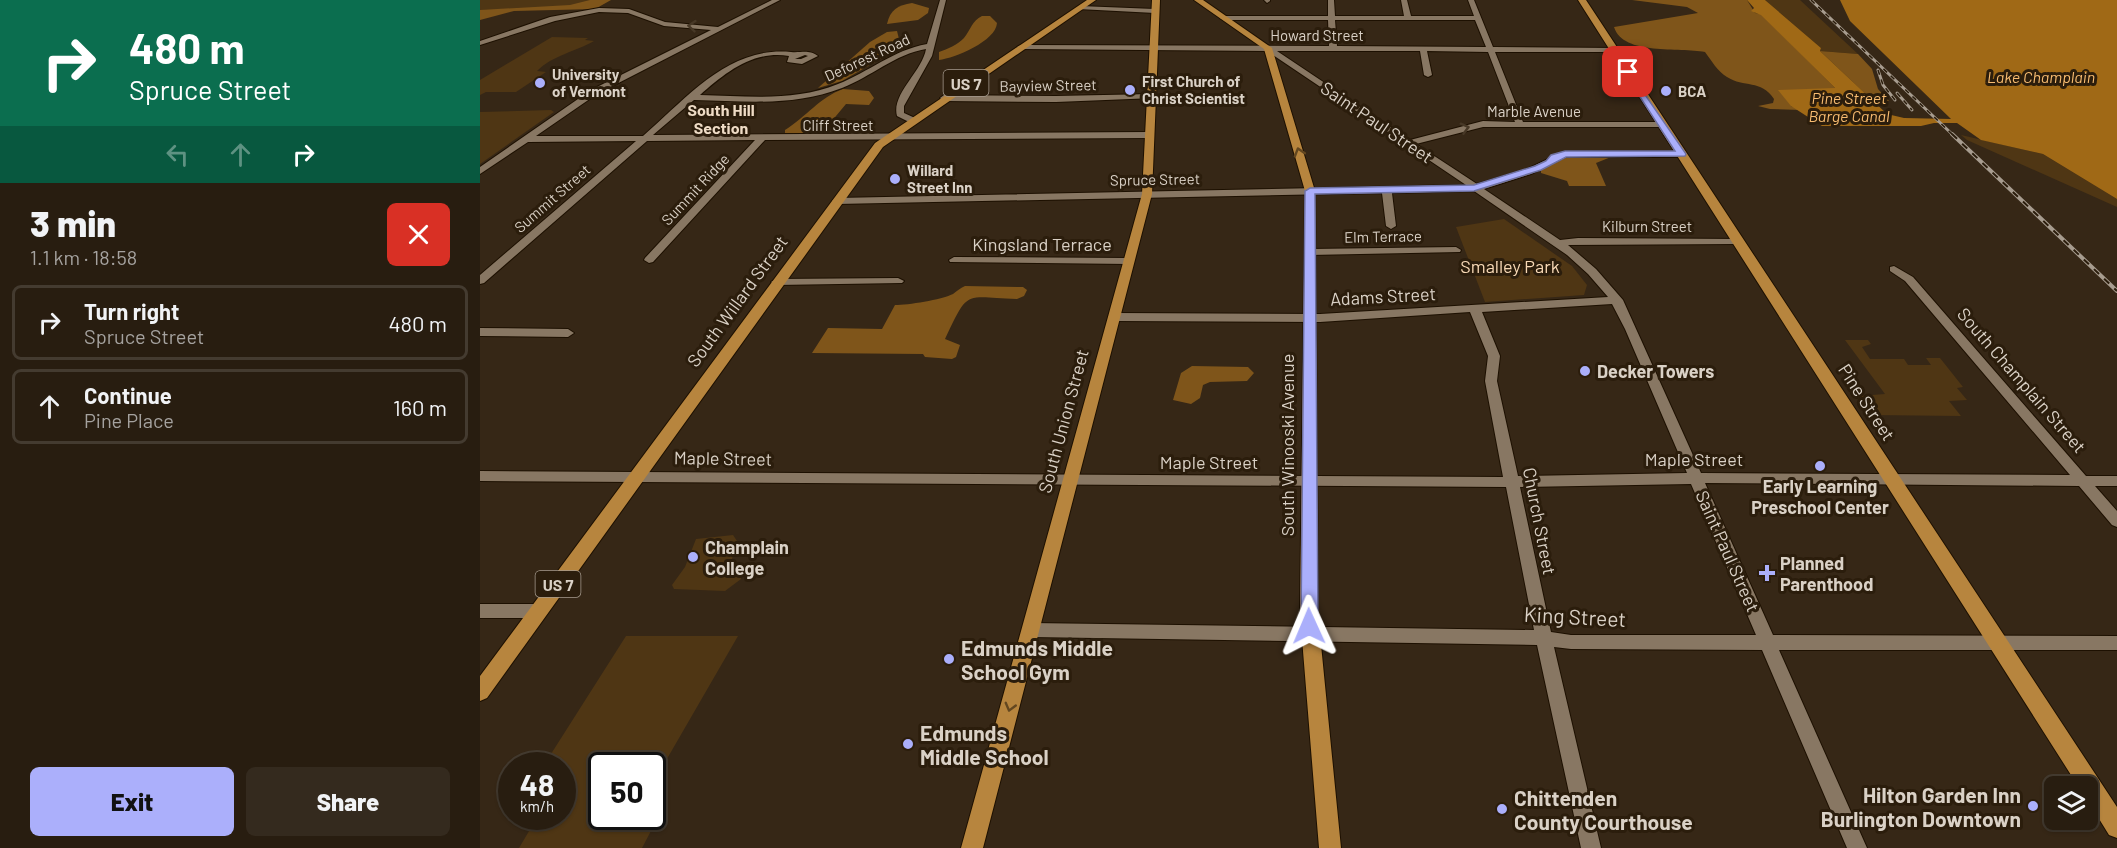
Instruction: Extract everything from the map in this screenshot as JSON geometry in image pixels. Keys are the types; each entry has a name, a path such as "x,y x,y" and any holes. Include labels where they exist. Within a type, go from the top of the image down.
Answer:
{"main road":[{"name":"South Willard Street","path":"480,692 777,282 885,138 1092,0"},
{"name":"Saint Paul Street","path":"1198,0 1268,48"},
{"name":"Pine Street","path":"1582,0 2117,827"},
{"name":"South Union Street","path":"972,848 1147,194 1156,5"},
{"name":"South Winooski Avenue","path":"1268,48 1310,191 1309,635 1326,783 1330,848"}],"street":[{"path":"480,171 594,92 777,0"},
{"path":"930,46 943,0"},
{"path":"1331,0 1333,48"},
{"path":"1404,0 1407,18"},
{"path":"1471,0 1520,124"},
{"path":"1080,8 1156,5"},
{"path":"480,43 545,22 594,11 633,12 664,24 719,29"},
{"path":"1224,18 1478,18"},
{"name":"Deforest Road","path":"691,97 776,102 804,98 860,78 902,52 930,46 927,65 900,104 900,114 912,120"},
{"name":"Howard Street","path":"1021,47 1613,50"},
{"name":"Saint Paul Street","path":"1268,48 1558,243 1591,268 1617,300 1857,848"},
{"path":"1422,49 1428,75"},
{"name":"Summit Street","path":"480,281 719,74 748,57 771,53 794,56"},
{"name":"Bayview Street","path":"944,98 1056,99 1152,96"},
{"name":"Marble Avenue","path":"1408,143 1478,124 1663,125"},
{"name":"Cliff Street","path":"525,139 1150,135"},
{"name":"Summit Ridge","path":"649,260 762,138"},
{"name":"Spruce Street","path":"837,201 1474,188 1538,168 1550,163 1554,157 1565,154 1682,154"},
{"path":"1387,190 1391,226"},
{"name":"Kilburn Street","path":"1558,243 1737,241"},
{"name":"Elm Terrace","path":"1310,252 1456,250"},
{"name":"Kingsland Terrace","path":"954,260 1130,261"},
{"name":"South Champlain Street","path":"1894,269 1909,279 2117,521"},
{"path":"777,282 898,280"},
{"name":"Adams Street","path":"1114,317 1310,318 1617,300"},
{"name":"Church Street","path":"1475,309 1494,356 1491,381 1544,639 1591,848"},
{"path":"480,332 568,333"},
{"name":"Maple Street","path":"480,476 1310,482 1512,482 1696,478 2117,481"},
{"path":"480,611 539,610"},
{"name":"King Street","path":"1030,630 1521,636 1571,642 2117,643"}],"green space":[{"path":"480,0 610,0 595,9 480,10"},
{"path":"1765,0 1800,0 1858,54 1820,51 1821,48"},
{"path":"552,37 588,38 585,40 594,41 550,61 537,71 546,72 516,92 486,92 480,95 480,80"},
{"path":"551,110 554,112 480,164 480,112"},
{"path":"1961,135 2043,154 2117,199 2117,207 1967,140"},
{"name":"Smalley Park","path":"1504,219 1572,266 1587,285 1584,295 1485,302 1456,227"},
{"path":"1845,340 1868,340 1871,344 1862,347 1870,359 1904,359 1908,365 1931,365 1926,358 1940,358 1963,387 1957,388 1967,400 1949,401 1961,416 1871,415 1859,396 1885,394"},
{"path":"733,535 737,541 732,559 741,571 741,579 725,591 674,589 672,585 685,567 696,539"},
{"path":"626,636 738,636 666,761 666,752 588,752 588,830 651,830 642,848 519,848 530,830 576,830 576,752 552,752"}],"shaded area":[{"path":"590,0 611,0 595,9 514,11 480,20 480,10 570,5"},
{"path":"1632,0 1747,0 1755,13 1761,14 1836,89 1791,106 1801,110 1770,109 1758,106 1773,103 1774,99 1758,86 1733,80 1724,75 1705,52 1640,46 1619,36 1614,27 1698,13 1687,7"},
{"path":"912,3 929,8 928,13 918,20 887,24 895,9"},
{"path":"982,16 990,16 997,23 990,36 974,48 939,60 939,52 961,40"},
{"path":"897,31 901,47 842,81 818,88 870,42 887,32"},
{"path":"1820,51 1858,54 1872,69 1878,89 1889,101 1874,102"},
{"path":"843,89 869,91 874,98 869,105 846,104 821,134 785,133 785,130 820,102"},
{"path":"1616,155 1596,163 1606,186 1569,186 1567,181 1541,173 1541,169 1551,165 1561,156"},
{"path":"965,286 1023,287 1027,290 1024,296 1017,299 986,297 970,300 964,304 945,339 960,345 956,357 952,359 925,357 923,354 812,353 828,328 882,329 895,305 941,298"},
{"path":"1192,366 1248,367 1254,373 1247,381 1210,382 1203,385 1200,398 1191,404 1173,400 1181,373"}],"water":[{"name":"Lake Champlain","path":"1747,0 1765,0 1821,48 1820,51 1887,114 1904,118 1951,119 1850,21 1840,0 2117,0 2117,199 2043,154 1981,140 1957,123 1934,123 1921,126 1822,126 1791,106 1778,90 1835,88 1761,15 1751,11 1754,8"}],"railway":[{"path":"1811,0 1953,135"},
{"path":"1878,70 1883,85 1895,100"},
{"path":"1897,93 1912,110"},
{"path":"1952,134 2117,291"}],"place":[{"name":"University of Vermont","path":"540,83"},
{"name":"First Church of Christ Scientist","path":"1130,90"},
{"name":"BCA","path":"1666,91"},
{"name":"Willard Street Inn","path":"895,179"},
{"name":"Decker Towers","path":"1585,371"},
{"name":"Early Learning Preschool Center","path":"1820,466"},
{"name":"Champlain College","path":"693,557"},
{"name":"Planned Parenthood","path":"1767,573"},
{"name":"Edmunds Middle School Gym","path":"949,659"},
{"name":"Edmunds Middle School","path":"908,744"},
{"name":"Hilton Garden Inn Burlington Downtown","path":"2033,806"},
{"name":"Chittenden County Courthouse","path":"1502,809"}],"district":[{"name":"South Hill Section","path":"721,118"}],"route":[{"path":"1309,626 1310,191 1474,188 1538,168 1550,163 1554,157 1565,154 1682,154 1628,72"}],"water label":[{"name":"Pine Street Barge Canal","path":"1849,106"}]}
